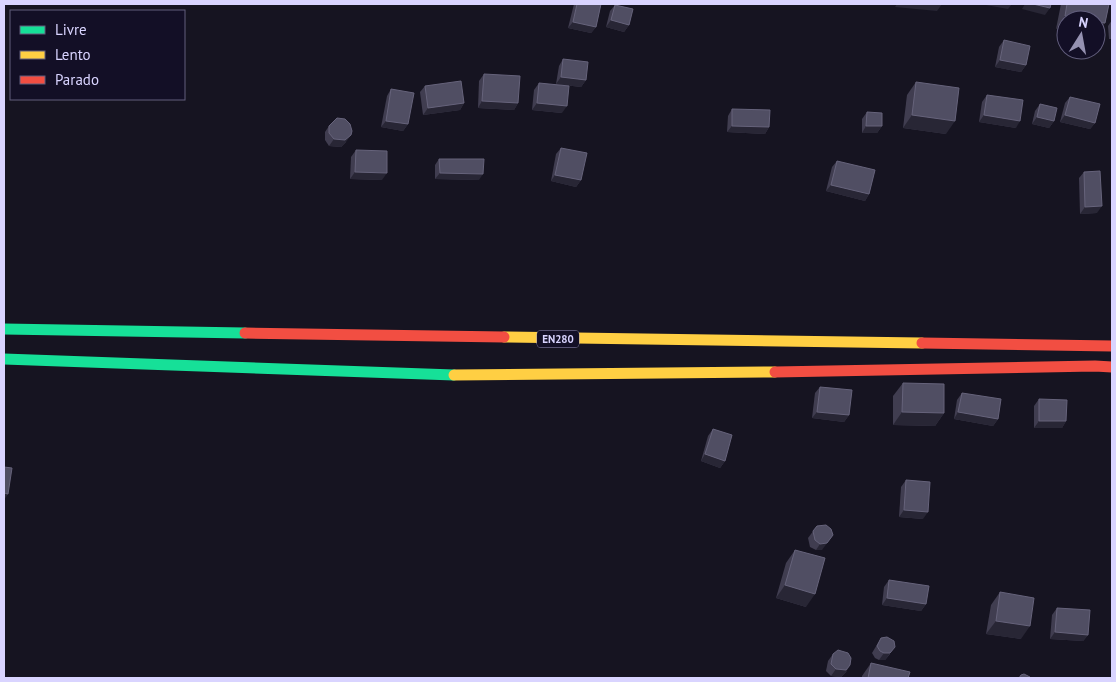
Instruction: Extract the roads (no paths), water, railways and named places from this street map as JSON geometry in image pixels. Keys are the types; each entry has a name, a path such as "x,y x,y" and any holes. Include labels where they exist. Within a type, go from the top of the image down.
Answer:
{"main road":[{"name":"EN280","path":"4,330 1112,346"},
{"path":"4,358 481,376 1095,366 1112,368"}]}
